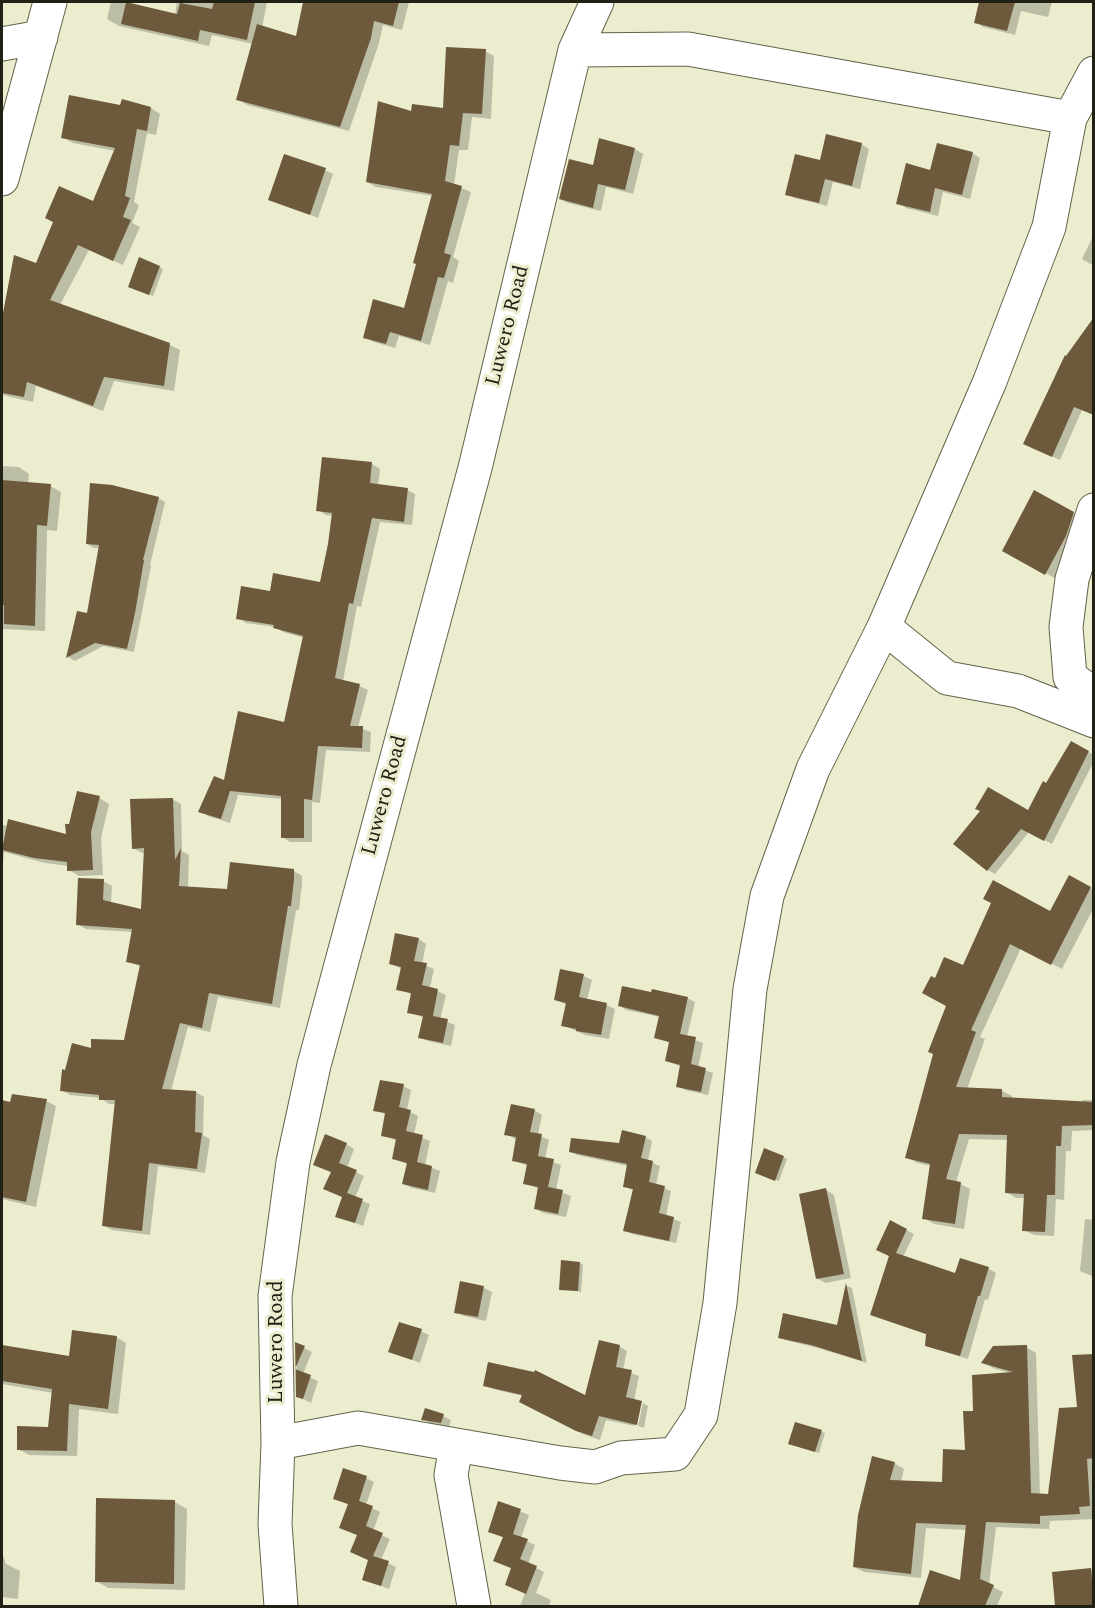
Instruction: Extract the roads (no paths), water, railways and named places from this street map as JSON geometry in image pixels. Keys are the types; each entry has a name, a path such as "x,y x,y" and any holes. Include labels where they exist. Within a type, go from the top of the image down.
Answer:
{"street":[{"path":"2,179 50,2"},
{"name":"Luwero Road","path":"281,1606 275,1524 278,1443 275,1296 293,1162 317,1053 475,468 575,50 597,2"},
{"path":"2,44 41,37"},
{"path":"575,50 688,49 1070,118"},
{"path":"278,1443 358,1428 456,1446 595,1467 621,1458 675,1454 700,1415 720,1303 750,989 767,897 813,769 884,627 990,381 1049,228 1070,118 1094,73"},
{"path":"1094,510 1072,579 1066,627 1070,677 1094,694"},
{"path":"884,627 947,678 1018,692 1094,721"},
{"path":"456,1446 451,1475 474,1606"}]}
